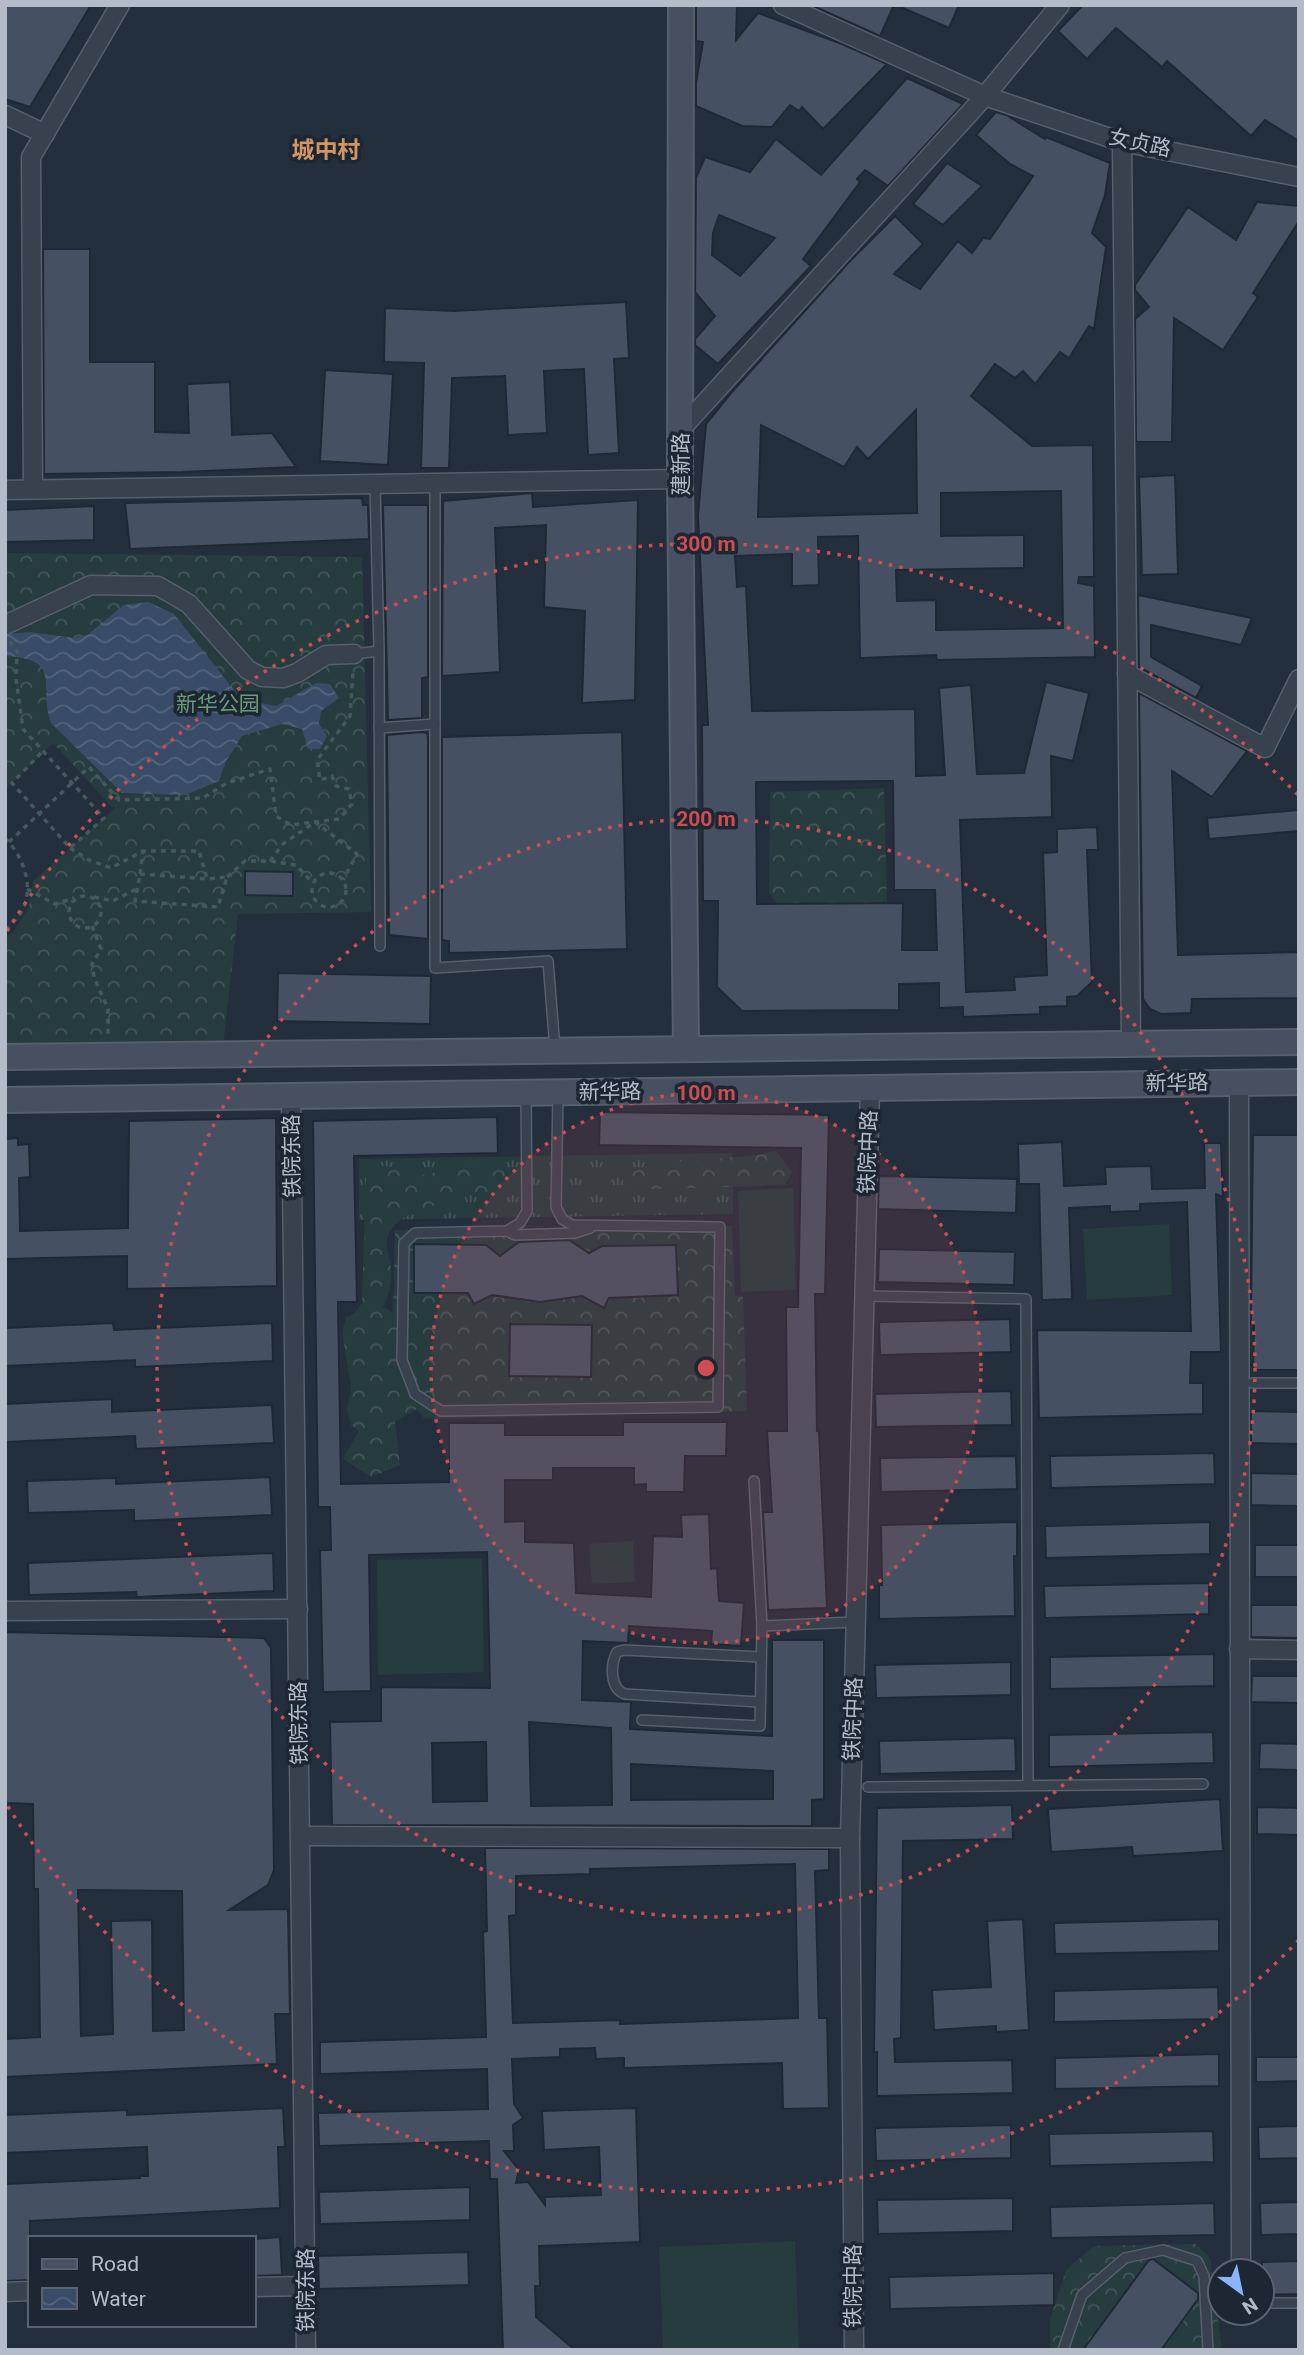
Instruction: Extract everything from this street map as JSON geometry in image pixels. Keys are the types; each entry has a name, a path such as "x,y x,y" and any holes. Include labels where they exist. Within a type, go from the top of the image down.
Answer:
{"main road":[{"name":"建新路","path":"681,5 680,479 686,1049"},
{"name":"新华路","path":"5,1057 1299,1042"},
{"name":"新华路","path":"5,1100 1299,1082"}],"street":[{"path":"33,489 31,157 120,5"},
{"name":"女贞路","path":"783,5 985,96 1122,142 1299,177"},
{"path":"681,429 985,96 1060,5"},
{"path":"5,115 45,134"},
{"path":"1122,142 1131,1044"},
{"path":"5,490 680,479"},
{"path":"6,628 91,585 158,586 189,604 248,670 261,677 283,678 297,673 326,655 354,654"},
{"path":"1127,674 1265,748 1299,679"},
{"path":"1239,1083 1241,2257"},
{"name":"铁院中路","path":"854,2350 850,1838 870,1088"},
{"name":"铁院东路","path":"291,1096 306,2350"},
{"path":"5,1611 298,1609"},
{"path":"1239,1649 1299,1650"},
{"path":"300,1836 850,1838"},
{"path":"256,2287 306,2286"},
{"path":"5,2292 28,2291"}],"lane":[{"path":"435,483 436,968 548,961 555,1051"},
{"path":"375,484 379,651 380,946"},
{"path":"354,654 379,651"},
{"path":"379,728 435,724"},
{"path":"507,1231 520,1223 527,1211 526,1093"},
{"path":"558,1093 556,1207 562,1219 572,1225 720,1227 718,1407 441,1410 415,1394 402,1360 404,1243 415,1233 575,1233 595,1226"},
{"path":"864,1296 1026,1299 1028,1784"},
{"path":"1252,1383 1299,1383"},
{"path":"642,1720 760,1726 762,1626 754,1481"},
{"path":"762,1626 855,1622"},
{"path":"760,1702 618,1692 614,1686 614,1659 617,1653 624,1650 761,1657"},
{"path":"868,1787 1203,1784"},
{"path":"1063,2350 1082,2295 1125,2258 1163,2250 1197,2261 1204,2276 1208,2350"},
{"path":"1276,2303 1299,2303"}],"path":[{"path":"6,628 17,652 16,679 23,729 104,818 70,848"},
{"path":"5,931 22,912 28,894 25,871 16,849 7,840 89,767 119,800 203,798 227,783 270,769 276,816 291,825 339,819 352,804 349,789 336,786 331,776 320,780 317,760 350,716 354,654"},
{"path":"43,751 12,783 70,848 89,860 111,868 143,851 199,851 207,878"},
{"path":"270,861 283,844 314,822"},
{"path":"314,822 357,854 343,880"},
{"path":"143,851 135,901 218,907 227,877 245,861 296,865 313,883"},
{"path":"330,872 346,885 345,897 331,907 320,904 315,900 313,883 320,875 330,872"},
{"path":"140,874 227,877"},
{"path":"27,889 55,904 88,896 113,901 138,888"},
{"path":"76,898 69,906 69,917 81,928 92,926 100,918 98,902 88,896"},
{"path":"92,926 101,948 92,964 94,977 108,1009 108,1056"}],"green space":[{"name":"新华公园","path":"5,553 362,557 371,912 238,914 222,1055 5,1057 5,938 14,931 29,907 33,881 114,809 53,743 5,790"},
{"path":"884,788 887,903 778,904 769,893 770,792"},
{"path":"776,1151 792,1172 785,1185 656,1189 624,1187 623,1174 664,1163"},
{"path":"733,1153 733,1214 359,1220 359,1159"},
{"path":"467,1160 503,1162 510,1172 496,1190 473,1194 456,1190 441,1202 413,1213 396,1224 387,1237 391,1280 383,1307 393,1313 395,1230 732,1226 735,1295 743,1297 747,1411 434,1419 424,1418 417,1409 395,1422 400,1465 371,1477 343,1459 359,1431 351,1425 347,1409 351,1388 342,1332 346,1318 355,1313 362,1303 366,1175 372,1169 386,1166 424,1175"},
{"path":"793,1188 796,1290 741,1292 738,1191"},
{"path":"1169,1224 1172,1295 1087,1300 1083,1229"},
{"path":"633,1541 635,1582 592,1584 589,1544"},
{"path":"482,1558 484,1672 378,1675 377,1560"},
{"path":"795,2241 799,2350 663,2350 659,2247"},
{"path":"1196,2244 1209,2257 1206,2257 1206,2327 1219,2327 1222,2350 1050,2350 1050,2320 1066,2270 1094,2246"}],"water":[{"path":"148,602 174,614 241,699 276,706 316,683 330,684 339,698 321,711 319,724 327,736 320,749 308,749 302,729 282,724 242,736 225,763 219,781 185,795 122,793 51,723 42,668 23,658 5,656 5,634 29,632 75,638 87,635 124,605"}],"building":[{"path":"5,5 91,5 30,107 5,99"},
{"path":"696,5 737,5 736,40 758,13 887,64 823,129 802,107 799,111 790,105 772,127 742,126 696,106 696,83 703,42 696,41"},
{"path":"811,5 894,5 880,36"},
{"path":"896,5 959,5 949,28"},
{"path":"1083,5 1299,5 1299,141 1265,120 1251,136 1167,61 1162,67 1116,28 1087,59 1058,31"},
{"path":"907,78 963,104 888,186 865,170 857,179 860,182 803,259 811,266 718,364 695,345 695,339 715,316 695,292 696,178 705,157 750,172 776,139 821,175","holes":["719,215 775,238 740,276 712,255 713,233"]},
{"path":"996,112 1006,115 1045,139 1046,137 1110,163 1105,195 1092,233 1106,247 1094,329 1089,326 1069,358 1060,352 1035,384 1023,371 1015,378 995,364 971,396 1032,446 1093,445 1094,577 1079,577 1078,583 1094,586 1095,657 937,660 936,655 860,658 858,536 818,537 819,585 792,586 792,554 735,556 737,587 746,586 752,711 915,709 916,776 945,775 939,688 971,685 977,774 1024,773 1046,682 1089,693 1073,761 1051,756 1052,817 960,820 966,992 1015,990 1014,977 1047,975 1043,853 1057,852 1057,829 1097,827 1098,850 1087,850 1092,982 1077,996 1067,997 1067,1006 1040,1007 1040,1014 963,1017 963,1007 939,1008 939,983 899,984 899,1010 742,1011 717,987 718,901 703,901 702,725 708,725 698,516 706,424 850,261 895,216 923,244 894,274 920,289 958,241 972,253 983,238 990,239 1033,176 1010,164 976,135","holes":["916,410 917,513 758,517 761,425 844,467 857,447 868,459","1061,491 1063,628 936,630 936,600 897,601 896,570 1024,568 1024,535 941,536 941,493","893,781 894,890 935,890 937,950 902,950 903,903 757,904 756,782"]},
{"path":"947,163 982,186 943,225 913,204"},
{"path":"1257,202 1299,206 1299,221 1253,293 1258,297 1223,350 1174,318 1172,442 1136,442 1135,319 1149,307 1135,290 1135,285 1188,207 1236,240"},
{"path":"43,249 90,249 90,362 155,362 155,432 189,433 187,384 230,382 232,435 272,433 296,467 44,474"},
{"path":"626,302 629,358 614,359 619,453 588,455 584,369 544,371 547,433 508,435 505,376 452,378 449,468 421,468 424,363 384,362 385,308 454,311"},
{"path":"325,370 393,374 388,465 320,461"},
{"path":"1175,475 1178,574 1142,575 1139,477"},
{"path":"532,493 533,507 638,500 635,700 582,703 585,611 544,607 546,525 495,528 500,672 442,676 443,501"},
{"path":"362,498 363,505 368,505 369,539 130,549 125,503"},
{"path":"383,505 428,505 428,677 422,678 422,718 388,720"},
{"path":"94,506 94,540 5,542 5,510"},
{"path":"1138,595 1252,618 1241,645 1151,625 1151,657 1202,686 1196,698 1139,667"},
{"path":"1139,693 1247,751 1212,797 1172,771 1178,955 1299,952 1299,998 1192,999 1191,1013 1161,1014 1150,1009 1143,999"},
{"path":"622,732 627,949 449,953 449,941 442,940 442,737"},
{"path":"427,733 428,738 428,939 389,935 387,735"},
{"path":"1299,810 1299,831 1209,839 1207,818"},
{"path":"245,871 293,872 293,896 245,895"},
{"path":"278,973 431,976 430,1024 277,1021"},
{"path":"600,1112 829,1115 825,1294 815,1294 817,1431 827,1608 768,1610 763,1512 772,1512 767,1431 787,1431 786,1307 798,1307 801,1148 599,1145"},
{"path":"497,1117 498,1153 354,1156 357,1302 338,1302 341,1484 449,1482 449,1423 505,1423 505,1435 623,1435 623,1422 727,1422 726,1456 685,1456 684,1492 646,1492 646,1484 634,1485 634,1468 553,1468 553,1480 505,1480 505,1522 525,1521 525,1542 574,1543 576,1593 651,1597 653,1536 682,1537 681,1515 709,1514 711,1569 717,1568 719,1601 744,1603 741,1646 711,1644 712,1631 629,1626 628,1643 583,1641 582,1700 631,1702 630,1729 772,1736 772,1640 824,1640 824,1799 812,1800 812,1826 332,1825 330,1722 381,1721 381,1687 490,1688 487,1552 369,1555 371,1691 323,1692 320,1550 331,1550 330,1507 318,1507 313,1121","holes":["529,1722 611,1728 612,1805 531,1806","486,1742 487,1801 433,1802 432,1743","631,1764 773,1771 773,1799 631,1800"]},
{"path":"276,1118 277,1286 127,1289 127,1256 5,1259 5,1139 18,1138 18,1145 29,1144 30,1177 19,1178 20,1231 128,1228 129,1121"},
{"path":"1253,1135 1299,1135 1299,1370 1253,1370"},
{"path":"1062,1142 1064,1186 1106,1184 1105,1167 1151,1166 1152,1189 1205,1188 1204,1143 1221,1143 1223,1197 1216,1194 1221,1352 1191,1352 1190,1383 1203,1383 1203,1414 1039,1418 1037,1330 1191,1331 1187,1202 1140,1204 1140,1211 1110,1212 1110,1206 1069,1208 1072,1299 1042,1300 1039,1184 1019,1184 1018,1144"},
{"path":"879,1176 1017,1179 1016,1213 878,1209"},
{"path":"569,1240 589,1253 602,1246 676,1245 678,1295 609,1298 604,1308 582,1296 540,1302 492,1295 474,1304 468,1293 414,1293 414,1244 486,1245 500,1256 519,1242"},
{"path":"879,1249 1015,1252 1014,1285 878,1282"},
{"path":"1010,1319 1011,1352 880,1355 879,1322"},
{"path":"113,1323 114,1330 272,1323 273,1361 135,1367 135,1360 5,1366 5,1328"},
{"path":"510,1324 592,1325 591,1377 509,1376"},
{"path":"1011,1391 1012,1425 876,1427 875,1394"},
{"path":"112,1399 112,1412 272,1405 274,1443 136,1449 135,1436 5,1442 5,1404"},
{"path":"1251,1411 1299,1412 1299,1444 1251,1443"},
{"path":"1214,1453 1215,1484 1051,1488 1050,1456"},
{"path":"1016,1456 1017,1489 881,1492 880,1458"},
{"path":"1251,1473 1299,1474 1299,1506 1251,1505"},
{"path":"270,1477 272,1515 134,1521 134,1510 28,1513 27,1481 116,1478 116,1484"},
{"path":"1017,1522 1017,1556 1014,1556 1015,1616 879,1619 879,1585 882,1585 881,1525"},
{"path":"1210,1522 1210,1554 1046,1558 1045,1526"},
{"path":"1255,1545 1299,1545 1299,1577 1255,1577"},
{"path":"273,1553 274,1591 137,1597 136,1592 29,1595 28,1563"},
{"path":"1209,1583 1209,1614 1045,1618 1044,1586"},
{"path":"1251,1605 1299,1605 1299,1638 1251,1637"},
{"path":"5,1632 264,1638 271,1648 274,1870 268,1885 229,1910 288,1909 290,2014 275,2014 277,2064 5,2077 5,2039 40,2037 38,1889 34,1889 33,1804 5,1803","holes":["78,1890 182,1891 184,2030 153,2031 152,1920 111,1921 113,2034 81,2036"]},
{"path":"1214,1654 1214,1686 1050,1689 1050,1657"},
{"path":"1011,1662 1011,1695 876,1698 875,1665"},
{"path":"1252,1676 1299,1676 1299,1703 1251,1702"},
{"path":"1213,1732 1214,1763 1049,1767 1049,1735"},
{"path":"1015,1738 1016,1771 880,1774 879,1741"},
{"path":"1260,1743 1299,1744 1299,1770 1259,1769"},
{"path":"1220,1799 1223,1851 1133,1856 1132,1847 1051,1852 1048,1809"},
{"path":"1012,1805 1013,1839 903,1841 901,2038 894,2039 895,2062 1012,2060 1013,2093 877,2096 877,2052 874,2052 877,1808"},
{"path":"1257,1807 1299,1808 1299,1835 1257,1834"},
{"path":"485,1848 829,1849 829,1870 815,1871 819,2018 827,2018 829,2108 783,2109 782,2063 624,2068 624,2058 596,2059 595,2048 560,2049 560,2057 512,2059 514,2104 523,2118 513,2125 514,2151 504,2151 519,2170 516,2183 528,2182 545,2205 545,2197 601,2195 599,2147 544,2150 542,2111 636,2108 640,2242 539,2246 540,2286 535,2286 536,2317 575,2350 503,2350 497,2179 490,2179 489,2141 319,2146 318,2113 488,2109 487,2069 320,2074 320,2042 486,2037 483,1932 487,1931","holes":["795,1864 798,2018 620,2024 620,2020 513,2023 509,1916 516,1915 516,1876 590,1874 590,1869"]},
{"path":"1023,1919 1029,2030 996,2032 996,2026 934,2030 932,1990 991,1987 987,1921"},
{"path":"1219,1919 1219,1951 1055,1954 1054,1923"},
{"path":"1218,1987 1219,2019 1054,2022 1054,1991"},
{"path":"1219,2054 1219,2086 1055,2089 1055,2058"},
{"path":"1256,2057 1299,2057 1299,2081 1256,2082"},
{"path":"283,2108 285,2147 278,2147 280,2208 30,2221 28,2280 5,2281 5,2184 148,2176 147,2147 5,2153 5,2115 127,2110 127,2115"},
{"path":"1011,2125 1011,2158 876,2161 875,2128"},
{"path":"1299,2126 1299,2158 1259,2159 1258,2127"},
{"path":"1213,2131 1214,2162 1050,2166 1049,2134"},
{"path":"470,2187 470,2220 320,2224 319,2192"},
{"path":"1013,2198 1013,2231 878,2234 877,2200"},
{"path":"1299,2202 1299,2234 1261,2235 1260,2203"},
{"path":"1214,2203 1215,2235 1051,2238 1050,2207"},
{"path":"280,2237 282,2275 256,2276 256,2239"},
{"path":"468,2252 469,2285 319,2289 318,2256"},
{"path":"1153,2259 1198,2293 1198,2299 1161,2350 1083,2350 1149,2260"},
{"path":"1299,2261 1299,2294 1276,2295 1276,2262"},
{"path":"1054,2273 1054,2305 890,2309 889,2277"}],"district":[{"name":"城中村","path":"326,150"}]}
